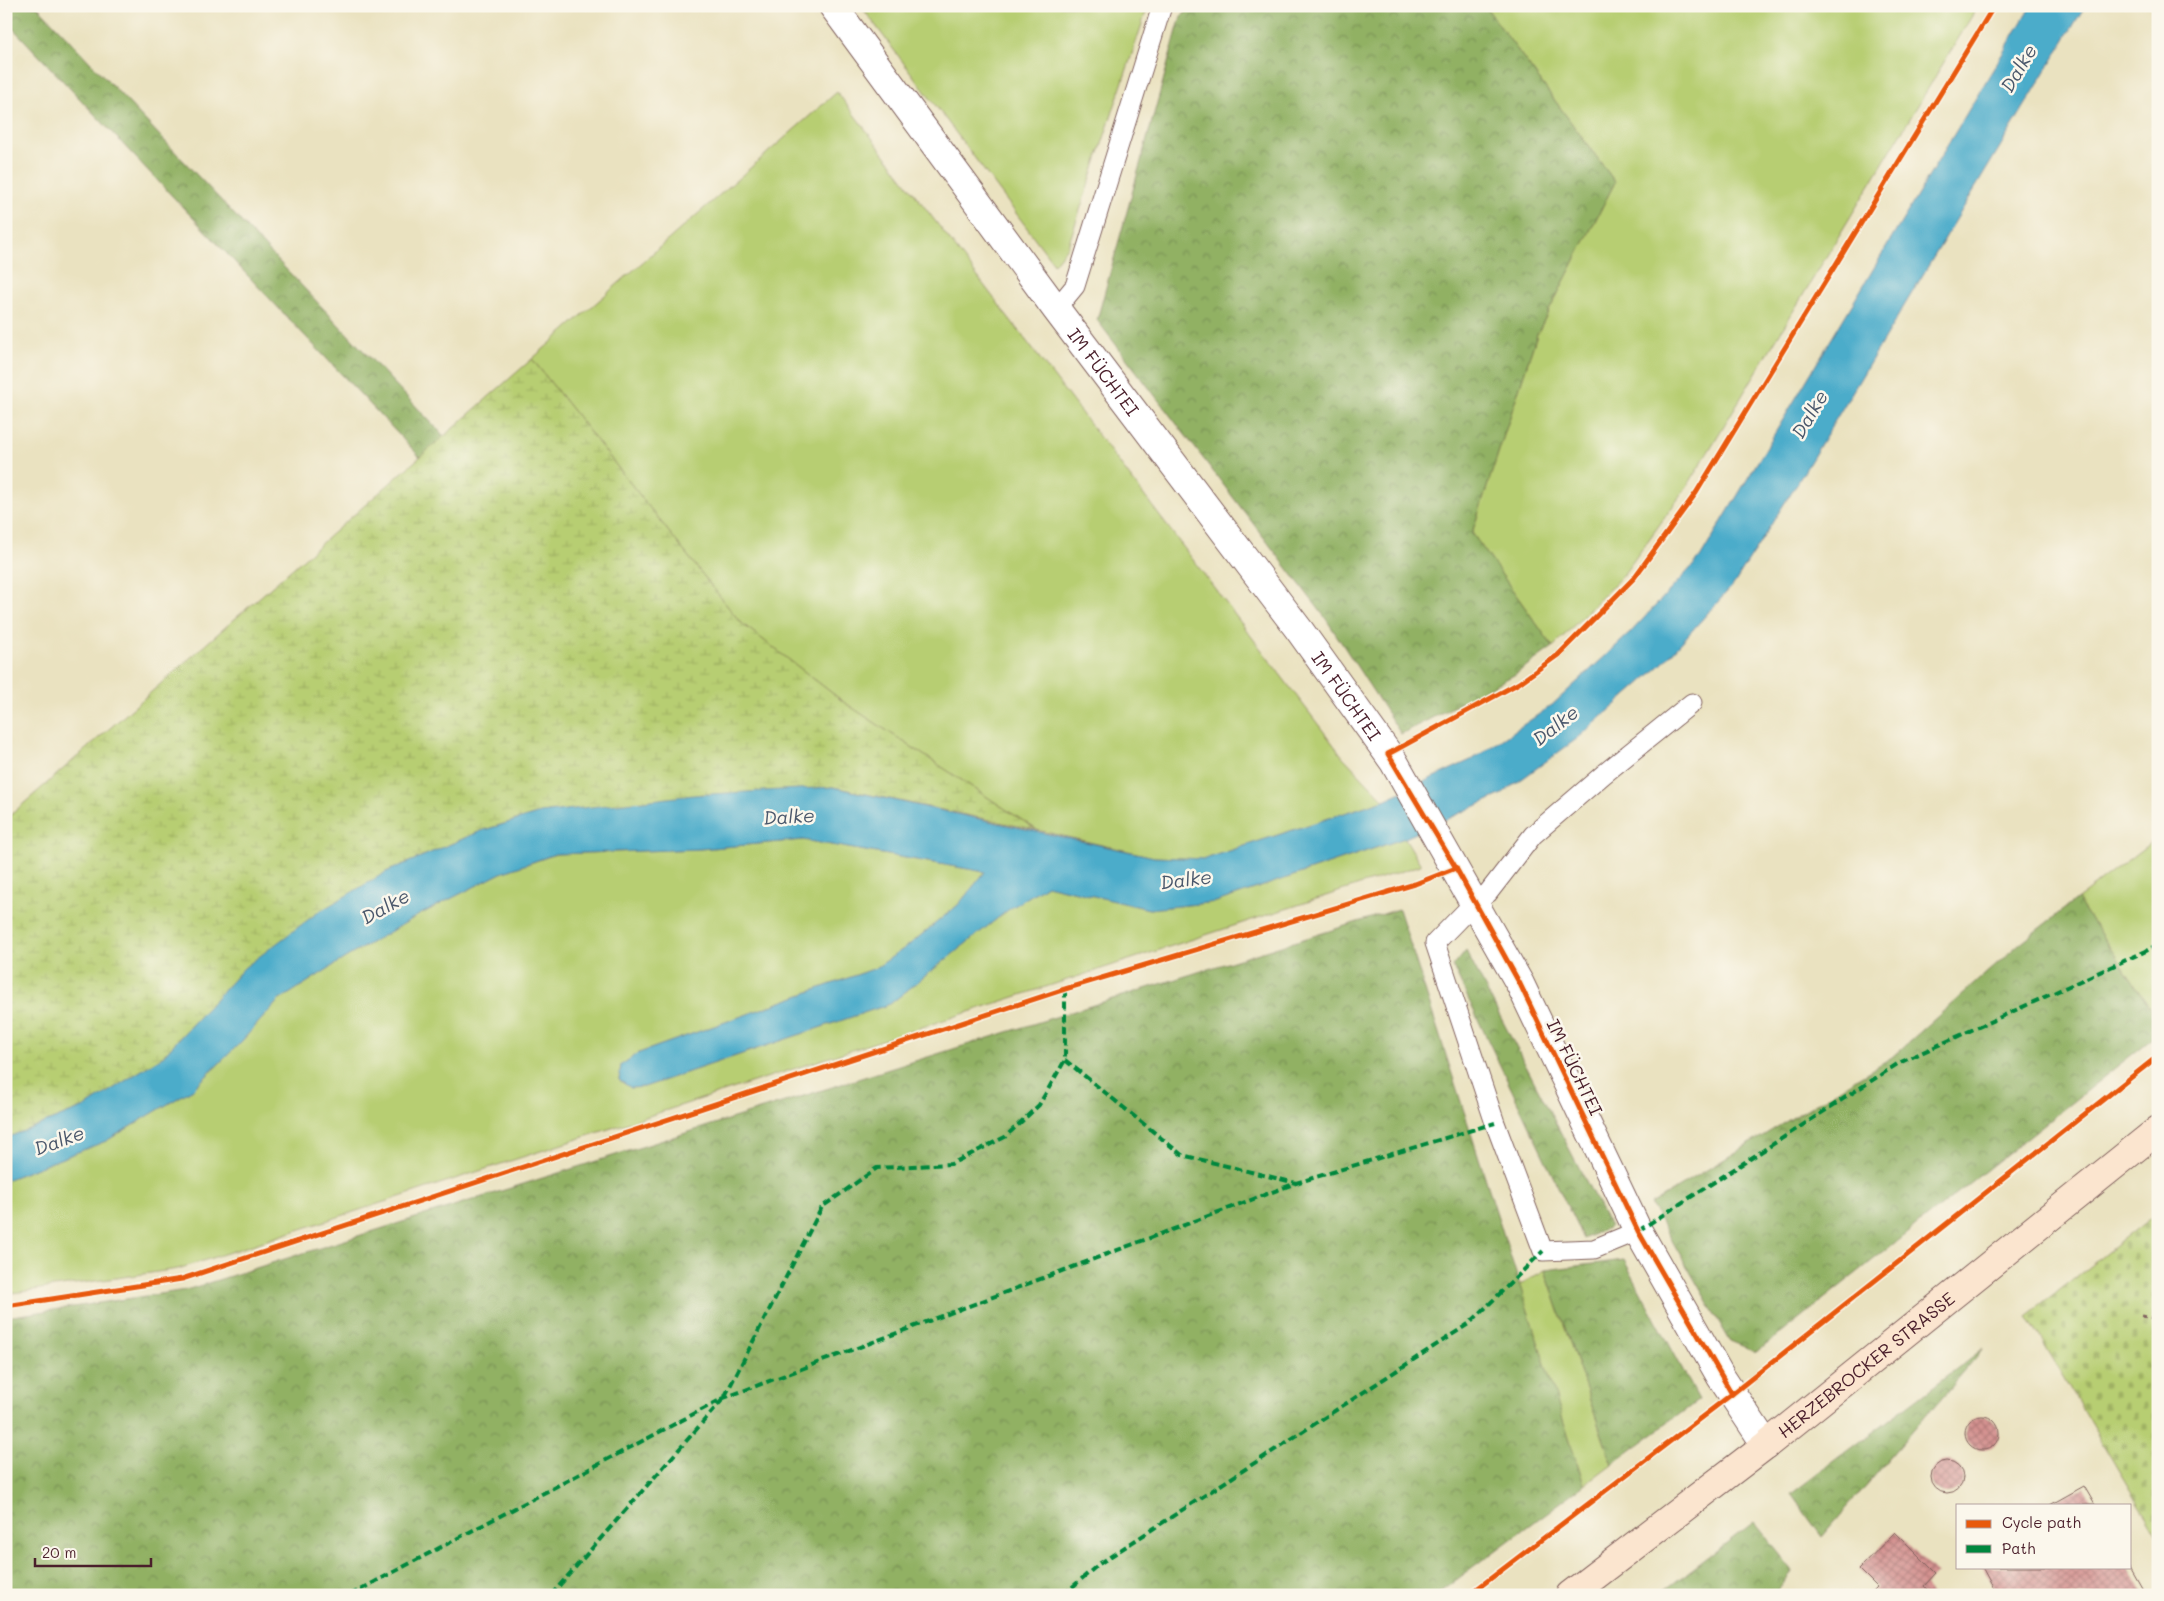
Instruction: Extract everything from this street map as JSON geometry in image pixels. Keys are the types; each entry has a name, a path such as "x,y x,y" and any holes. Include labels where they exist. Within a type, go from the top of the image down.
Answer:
{"main road":[{"name":"HERZEBROCKER STRASSE","path":"1570,1595 1766,1445 2158,1130"}],"street":[{"name":"IM FÜCHTEI","path":"833,6 1056,309 1300,631 1394,762 1520,984 1638,1231 1721,1377 1766,1445"}],"lane":[{"path":"1056,309 1075,286 1162,6"},
{"path":"1638,1231 1594,1249 1543,1251 1496,1123 1435,943 1474,903 1488,893 1533,835 1604,774 1692,703"}],"path":[{"path":"2142,1316 2158,1318"}],"green space":[{"path":"6,6 37,6 444,436 420,457 6,21"},
{"path":"861,6 1148,6 1068,246 1054,264"},
{"path":"1195,6 1485,6 1615,182 1537,334 1472,533 1553,647 1514,675 1401,734 1324,616 1097,320 1181,16"},
{"path":"1485,6 1978,6 1688,485 1624,574 1553,647 1472,533 1537,334 1615,182"},
{"path":"837,92 1343,757 1384,800 1205,859 1154,857 1037,830 845,703 740,622 532,359"},
{"path":"532,359 740,622 845,703 1037,830 833,787 540,813 481,831 386,872 244,968 162,1057 85,1107 6,1138 6,819"},
{"path":"2158,837 2158,1019 2077,899"},
{"path":"1405,838 1421,865 178,1269 6,1294 6,1180 106,1141 193,1089 240,1043 278,1001 345,958 417,916 501,873 556,854 700,849 803,840 985,872 958,905 909,945 876,968 639,1053 621,1065 619,1080 631,1088 644,1087 890,1004 1008,910 1047,885 1149,909 1216,902"},
{"path":"2077,899 2158,1019 2158,1034 1757,1352 1730,1341 1651,1204 1892,1057 2019,944"},
{"path":"1399,909 1584,1485 1436,1595 6,1595 6,1317 186,1290"},
{"path":"1466,951 1610,1227 1583,1239 1453,967"},
{"path":"2158,1212 2158,1537 2027,1316"},
{"path":"1624,1260 1699,1400 1612,1464 1545,1270"},
{"path":"1545,1270 1612,1464 1584,1485 1519,1285"},
{"path":"1984,1348 1822,1537 1791,1494"},
{"path":"1754,1522 1793,1571 1773,1595 1658,1595"}],"water":[{"name":"Dalke","path":"2031,6 2085,6 1804,472 1734,584 1661,665 1578,738 1500,795 1405,838 1216,902 1149,909 1047,885 1008,910 890,1004 644,1087 631,1088 619,1080 621,1065 639,1053 876,968 909,945 958,905 985,872 803,840 700,849 555,854 501,873 417,916 345,958 278,1001 240,1043 193,1089 106,1141 6,1180 6,1138 85,1107 162,1057 244,968 317,913 386,872 481,831 540,813 694,795 833,787 1154,857 1205,859 1384,800 1473,759 1551,706 1630,633 1700,558"}],"building":[{"path":"1982,1416 1989,1417 1994,1421 1998,1426 1998,1440 1994,1445 1989,1449 1982,1450 1975,1449 1970,1445 1966,1440 1965,1433 1966,1426 1970,1421 1975,1417"},
{"path":"1947,1461 1953,1462 1958,1466 1962,1471 1962,1483 1958,1488 1953,1492 1947,1493 1941,1492 1936,1488 1932,1483 1931,1477 1932,1471 1936,1466 1941,1462"},
{"path":"2084,1486 2094,1504 2052,1504"},
{"path":"1895,1532 1936,1573 1924,1586 1932,1595 1870,1594 1877,1587 1859,1569"},
{"path":"1983,1568 2130,1568 2145,1595 1997,1595"}],"marked path":[{"path":"1638,1231 1899,1063 2158,944"},
{"path":"551,1595 724,1398 822,1207 877,1168 951,1164 1005,1137 1039,1105 1065,1060 1065,989"},
{"path":"1065,1060 1182,1155 1296,1183"},
{"path":"350,1595 724,1398 1296,1183 1495,1123"},
{"path":"1063,1595 1099,1564 1470,1323 1543,1251"}],"cycle path":[{"path":"1732,1394 1638,1231 1520,984 1456,868 1388,754 1519,683 1558,655 1634,578 1696,493 1994,6"},
{"path":"6,1306 182,1279 1065,989 1415,884 1456,868"},
{"path":"1469,1595 1732,1394 2158,1056"}]}
